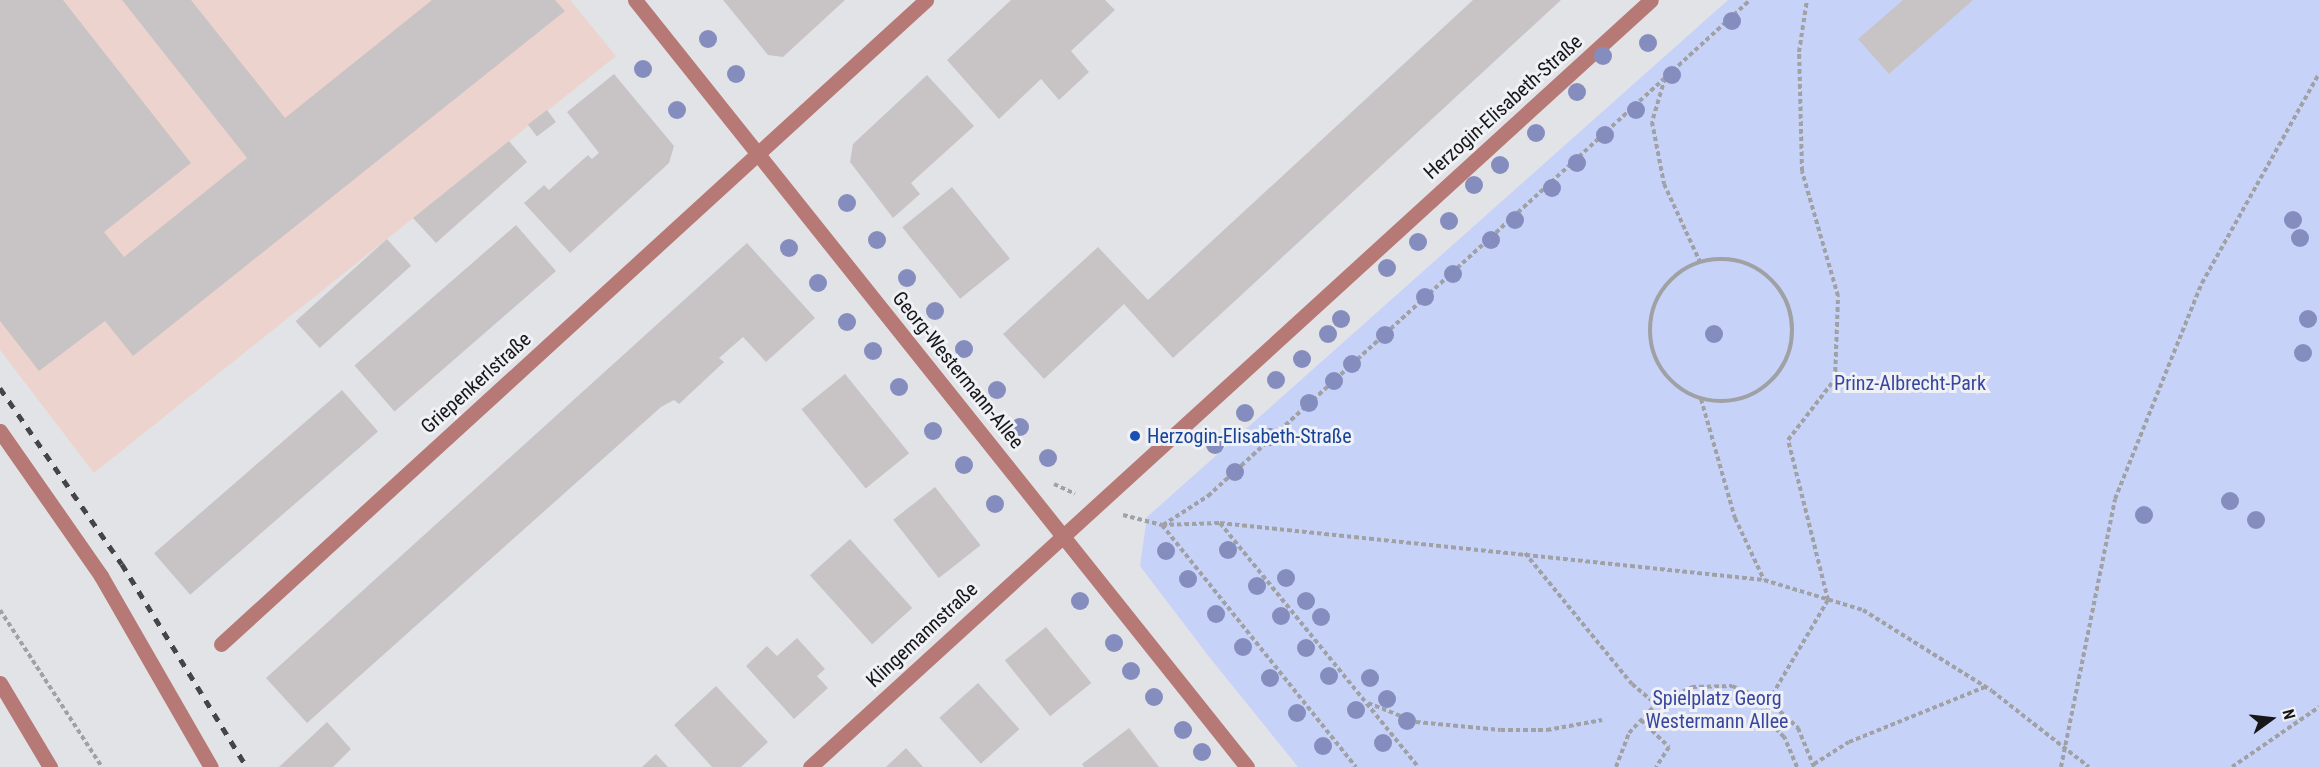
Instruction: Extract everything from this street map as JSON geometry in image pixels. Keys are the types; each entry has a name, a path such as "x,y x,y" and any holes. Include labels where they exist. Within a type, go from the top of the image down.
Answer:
{"street":[{"name":"Georg-Westermann-Allee","path":"635,0 1246,767"},
{"name":"Griepenkerlstraße","path":"220,644 926,0"},
{"name":"Herzogin-Elisabeth-Straße","path":"1062,534 1651,0"},
{"path":"0,431 101,576 211,767"},
{"name":"Klingemannstraße","path":"810,767 1062,534"},
{"path":"0,683 50,767"}],"path":[{"path":"1162,525 1208,496 1750,0"},
{"path":"1797,767 1784,737 1761,714 1828,600 1788,440 1835,379 1838,296 1802,171 1799,52 1807,0"},
{"path":"2061,767 2063,742 2115,499 2202,283 2319,74"},
{"path":"1665,77 1652,122 1664,184 1700,262"},
{"path":"1726,259 1759,271 1788,304 1792,330 1788,356 1767,384 1727,402 1701,399 1677,387 1660,367 1651,343 1651,317 1660,293 1677,274 1700,262 1726,259"},
{"path":"1701,399 1736,518 1764,580"},
{"path":"1162,525 1220,523 1524,552 1764,580 1863,610 1985,687 2063,742 2089,767"},
{"path":"1220,523 1418,767"},
{"path":"1162,525 1356,767"},
{"path":"1524,552 1632,684 1656,704"},
{"path":"0,610 102,767"},
{"path":"1616,767 1629,733 1656,704 1692,687 1722,687 1769,700 1798,728 1814,765 1849,742 1985,687"},
{"path":"1365,702 1416,722 1471,728 1547,730 1602,720"},
{"path":"2232,767 2319,707"},
{"path":"1641,720 1669,747 1656,767"}],"shaded area":[{"path":"0,0 570,0 616,56 94,473 0,350"}],"green space":[{"name":"Prinz-Albrecht-Park","path":"1728,0 2319,0 2319,767 1298,767 1210,658 1140,566 1147,517"}],"building":[{"path":"0,0 63,0 191,163 104,232 124,257 247,158 122,0 191,0 285,118 432,0 555,0 565,11 133,356 105,321 39,371 0,321"},
{"path":"723,0 845,0 783,57 768,55"},
{"path":"1011,0 1105,0 1115,10 1071,51 1089,72 1059,100 1041,79 999,119 947,60"},
{"path":"1473,0 1561,0 1173,358 1124,304 1044,379 1003,334 1098,247 1148,300"},
{"path":"1903,0 1973,0 1889,74 1858,39"},
{"path":"614,74 674,146 669,163 570,253 524,203 544,185 549,190 588,155 592,159 599,153 567,112"},
{"path":"927,75 974,126 911,183 920,194 893,218 850,162 853,144"},
{"path":"547,110 556,122 537,136 528,124"},
{"path":"509,141 527,162 436,243 413,218"},
{"path":"952,187 1010,258 960,299 902,227"},
{"path":"516,225 556,271 395,411 354,365"},
{"path":"387,239 411,266 320,348 296,321"},
{"path":"747,243 815,318 766,362 743,337 719,358 724,362 679,404 674,400 661,407 307,723 266,678"},
{"path":"845,374 909,453 866,489 801,409"},
{"path":"342,390 378,432 190,595 154,553"},
{"path":"935,487 981,545 939,578 893,520"},
{"path":"850,539 912,608 872,644 810,575"},
{"path":"1046,627 1091,683 1050,716 1005,660"},
{"path":"797,638 825,669 817,676 828,688 794,719 746,666 767,646 777,656"},
{"path":"978,683 1019,729 981,764 939,718"},
{"path":"716,686 768,742 741,767 712,767 674,725"},
{"path":"327,722 351,749 333,767 279,767"},
{"path":"1129,728 1159,767 1084,767 1082,764"},
{"path":"906,748 923,767 886,767"},
{"path":"656,754 668,767 642,767"}],"railway":[{"path":"0,388 122,564 247,767"}],"place":[{"name":"Herzogin-Elisabeth-Straße","path":"1135,436"}],"park label":[{"name":"Spielplatz Georg Westermann Allee","path":"1717,710"}]}
